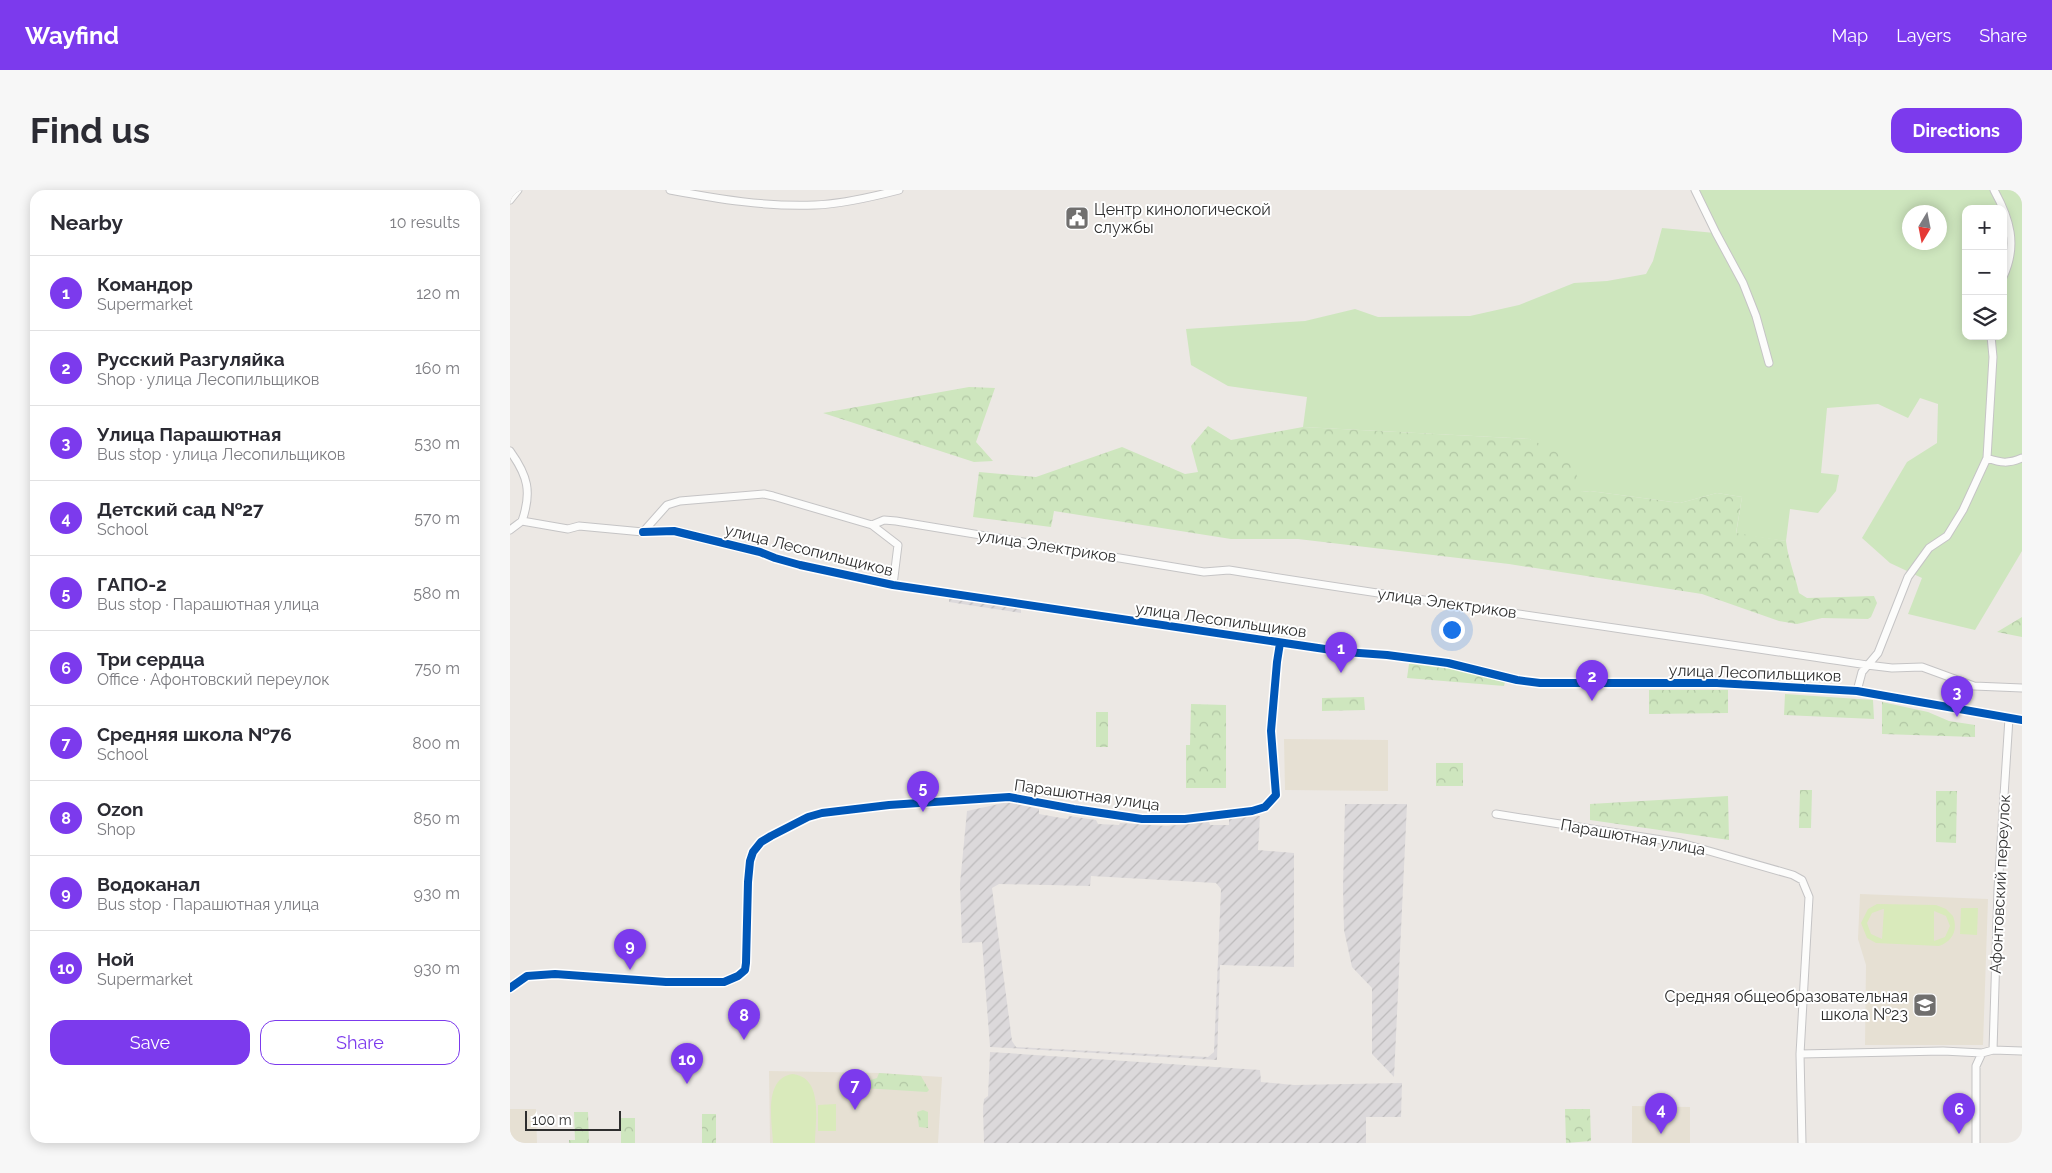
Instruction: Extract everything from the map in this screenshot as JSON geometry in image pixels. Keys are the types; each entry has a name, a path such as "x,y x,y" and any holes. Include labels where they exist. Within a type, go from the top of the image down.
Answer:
{"street":[{"path":"510,200 518,190"},
{"path":"670,190 735,202 817,206 863,199 899,190"},
{"path":"863,199 866,190"},
{"path":"1695,190 1743,283 1756,316 1768,363"},
{"path":"1994,190 2006,212 2008,222 2011,252 2007,269"},
{"path":"1857,691 1862,672 1878,653 1908,577 1929,548 1947,536 1963,510 1987,458 1993,357 1991,340"},
{"path":"510,451 523,471 529,494 522,521 510,530"},
{"path":"1987,458 2001,463 2010,463 2022,458"},
{"path":"643,532 667,505 680,501 764,494 805,504 872,525 898,545 893,585"},
{"name":"улица Электриков","path":"872,525 884,520 896,521 1204,572 1229,570 1867,665 1892,668 1922,667 1974,686 2022,688"},
{"name":"улица Лесопильщиков","path":"522,521 568,529 579,526 643,532 674,531 760,552 800,565 893,585 1280,643 1345,652 1448,662 1517,680 1540,683 1717,683 1857,691 2022,720"},
{"name":"Парашютная улица","path":"510,988 527,976 555,974 666,982 724,982 732,980 745,970 748,882 753,852 761,842 785,828 808,817 822,813 899,805 1009,798 1083,811 1164,820 1265,807 1276,797 1271,731 1276,662 1280,643"},
{"name":"Афонтовский переулок","path":"1993,1050 1998,889 2009,718"},
{"name":"Парашютная улица","path":"1496,814 1681,843 1776,869 1802,880 1809,897 1800,1054 1802,1143"},
{"path":"1800,1054 1943,1051 1982,1054 1993,1050 2022,1051"},
{"path":"1976,1143 1976,1066 1982,1054"}],"shaded area":[{"path":"949,598 1021,608 1021,613 949,602"},
{"path":"1284,739 1388,740 1388,791 1285,790"},
{"path":"1008,802 1039,809 1039,814 1068,819 1069,816 1096,820 1098,824 1119,825 1120,823 1166,826 1209,822 1210,825 1229,825 1229,817 1260,816 1258,850 1294,853 1294,967 1220,965 1217,1060 990,1047 982,942 962,943 960,884 967,811","holes":["1091,876 1216,883 1221,889 1214,1052 1208,1057 1016,1047 1012,1041 992,888 999,884 1090,886"]},
{"path":"1345,804 1407,804 1394,1077 1372,1054 1372,988 1352,967 1344,930"},
{"name":"Средняя общеобразовательная школа №23","path":"1860,894 1988,899 1983,1045 1865,1045 1866,965 1858,939"},
{"path":"990,1052 1260,1070 1261,1082 1294,1085 1402,1083 1401,1117 1366,1117 1366,1143 984,1143 983,1109 984,1099 988,1096"},
{"path":"769,1071 879,1073 942,1077 938,1143 770,1143"},
{"path":"1632,1106 1690,1107 1690,1143 1632,1143"},
{"path":"510,1109 536,1109 537,1143 510,1143"}],"green space":[{"path":"1694,190 2022,190 2022,551 1975,630 1908,614 1922,578 1890,563 1862,538 1907,462 1937,443 1938,404 1920,398 1908,418 1878,404 1827,408 1821,473 1839,475 1836,491 1818,513 1790,509 1786,541 1736,534 1742,497 1717,493 1680,503 1590,491 1582,492 1530,439 1303,427 1307,397 1228,386 1191,365 1186,329 1305,321 1355,309 1378,317 1470,316 1519,305 1574,283 1607,281 1646,274 1653,261 1662,228 1715,233"},
{"path":"969,387 995,388 976,442 993,461 974,462 823,413"},
{"path":"1208,426 1231,440 1303,427 1530,439 1572,460 1582,492 1590,491 1680,503 1717,493 1742,497 1736,533 1786,541 1799,593 1807,598 1874,596 1877,603 1871,617 1868,619 1822,618 1797,624 1779,621 1702,594 1509,564 1298,539 1231,539 1054,511 1051,527 973,517 979,472 1036,477 1122,447 1185,474 1198,472 1191,446"},
{"path":"2022,617 2022,637 1997,632"},
{"path":"1413,662 1450,668 1505,682 1504,686 1407,678 1409,664"},
{"path":"1649,690 1728,690 1728,713 1649,714"},
{"path":"1785,694 1873,700 1874,719 1784,715"},
{"path":"1364,697 1365,710 1322,711 1322,698"},
{"path":"1882,702 1928,712 1949,721 1975,725 1975,737 1882,734"},
{"path":"1191,704 1226,705 1226,788 1186,788 1186,745 1190,745"},
{"path":"1096,712 1108,712 1108,747 1096,747"},
{"path":"1436,763 1463,763 1463,786 1436,786"},
{"path":"1800,790 1812,790 1811,828 1799,828"},
{"path":"1936,791 1957,791 1956,843 1936,842"},
{"path":"1728,796 1729,840 1590,820 1590,804"},
{"path":"1877,904 1936,905 1946,909 1953,916 1955,926 1951,938 1939,946 1876,943 1867,938 1861,923 1868,909","holes":["1884,909 1882,939 1871,934 1867,923 1872,913","1934,911 1946,916 1950,926 1945,937 1934,941"]},
{"path":"1961,908 1978,908 1977,935 1960,934"},
{"path":"879,1073 921,1076 929,1090 927,1092 863,1088 864,1082 877,1078"},
{"path":"793,1074 803,1077 810,1083 814,1092 816,1102 815,1143 773,1143 771,1102 773,1092 777,1083 783,1077"},
{"path":"836,1104 836,1131 818,1131 818,1105"},
{"path":"1565,1109 1590,1109 1591,1141 1566,1143"},
{"path":"923,1110 928,1112 928,1128 919,1127 917,1112"},
{"path":"574,1112 588,1112 589,1143 569,1143 569,1140 575,1140"},
{"path":"702,1114 716,1114 716,1143 702,1143"},
{"path":"621,1118 635,1118 635,1143 621,1143"}],"cycle path":[{"path":"643,532 674,531 760,552 800,565 893,585 1345,652 1448,663 1517,680 1540,683 1717,683 1857,691 2022,720"},
{"path":"510,988 527,976 555,974 666,982 724,982 738,976 745,970 746,963 748,882 753,852 761,842 771,836 808,817 822,813 889,805 1009,797 1142,819 1185,819 1252,811 1265,807 1276,795 1271,731 1280,643"}],"place":[{"name":"Центр кинологической службы","path":"1077,218"},
{"name":"Командор","path":"1341,673"},
{"name":"Русский Разгуляйка","path":"1592,701"},
{"name":"Улица Парашютная","path":"1957,717"},
{"name":"ГАПО-2","path":"923,812"},
{"name":"Водоканал","path":"630,970"},
{"name":"Средняя общеобразовательная школа №23","path":"1925,1005"},
{"name":"Ozon","path":"744,1040"},
{"name":"Ной","path":"687,1084"},
{"name":"Средняя школа №76","path":"855,1110"},
{"name":"Детский сад №27","path":"1661,1134"},
{"name":"Три сердца","path":"1959,1134"}]}
